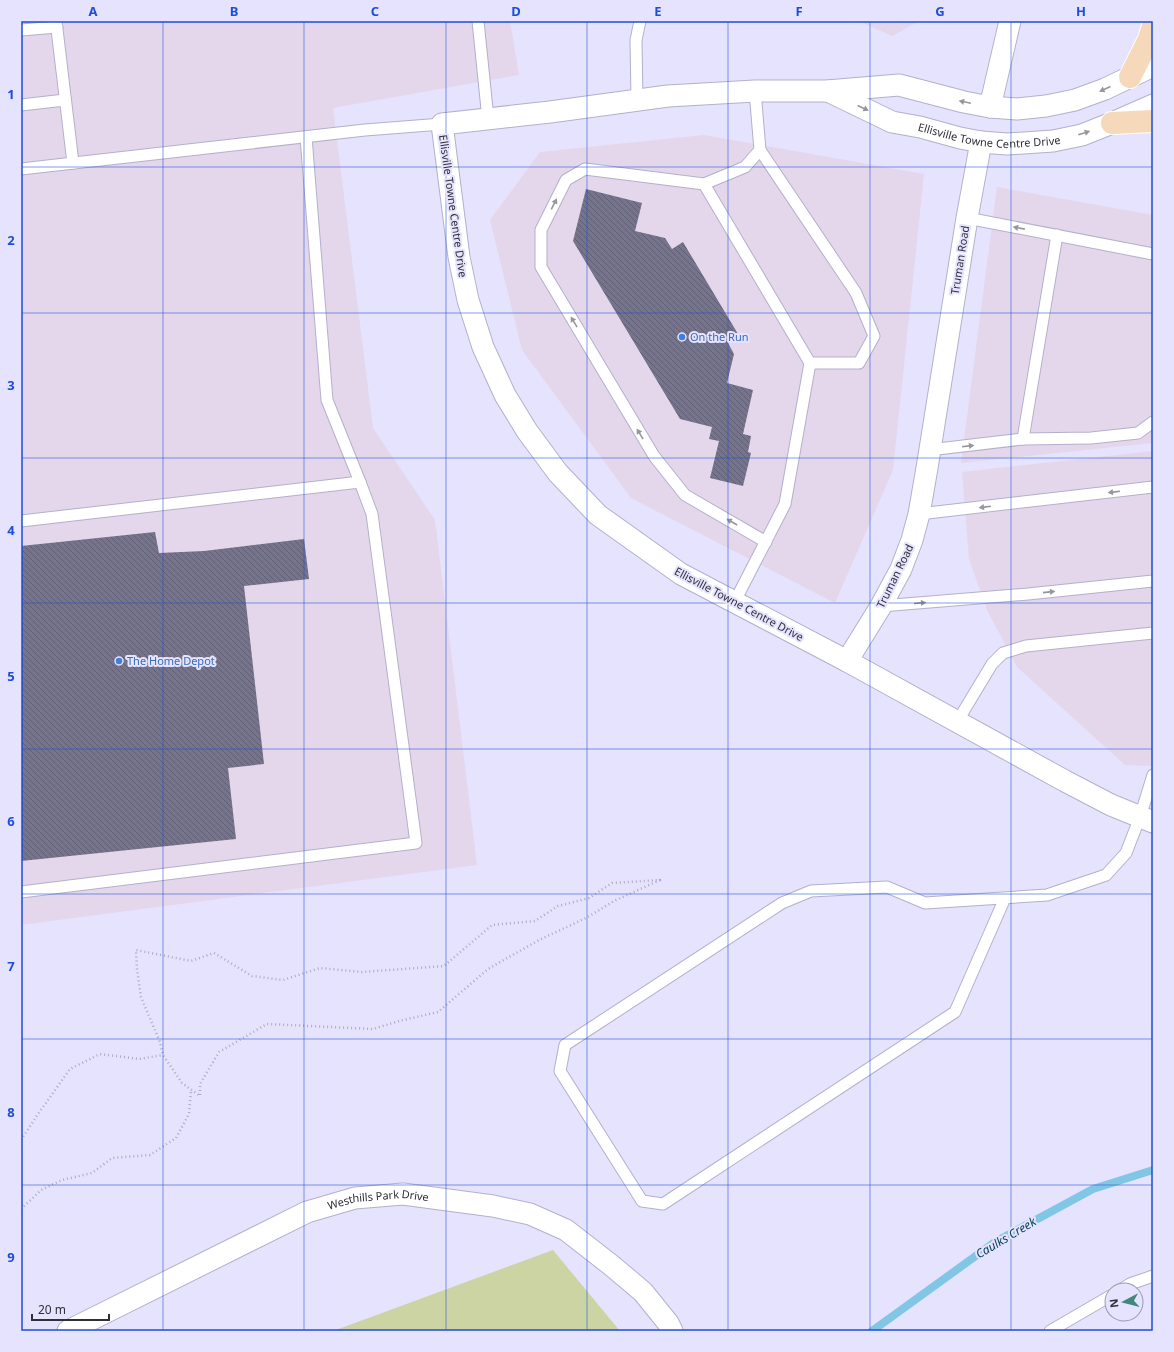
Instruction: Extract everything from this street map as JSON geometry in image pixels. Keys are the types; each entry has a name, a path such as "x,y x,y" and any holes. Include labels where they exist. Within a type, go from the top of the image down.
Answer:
{"highway":[{"path":"1130,77 1149,39 1153,26"},
{"path":"1112,124 1153,121"}],"street":[{"path":"990,107 1010,21"},
{"name":"Ellisville Towne Centre Drive","path":"847,661 734,603 682,574 598,515 558,472 520,419 505,395 483,347 468,300 459,257 442,124 668,96 755,91 827,91 899,85 964,102 990,107 1018,109 1046,106 1075,100 1105,89 1153,66"},
{"name":"Ellisville Towne Centre Drive","path":"827,91 892,122 920,127 960,138 981,142 1007,144 1053,141 1082,135 1112,124 1153,105"},
{"name":"Truman Road","path":"847,661 881,606 901,569 912,540 919,514 967,218 981,142"},
{"path":"847,661 1065,781 1112,805 1146,820"},
{"name":"Westhills Park Drive","path":"68,1331 307,1212 354,1198 403,1194 493,1206 530,1214 566,1230 643,1292 668,1323 672,1331"}],"lane":[{"path":"478,21 488,119"},
{"path":"637,100 636,40 640,21"},
{"path":"21,30 56,24 73,163"},
{"path":"755,91 760,150 856,293 874,336 859,363 810,363"},
{"path":"21,104 65,100"},
{"path":"21,169 306,137 442,124"},
{"path":"21,892 416,843 372,514 327,400 306,137"},
{"path":"760,150 745,167 704,184 585,169 566,180 541,230 541,268 654,456 685,495 766,542"},
{"path":"704,184 810,363 785,504 734,603"},
{"path":"967,218 1153,254"},
{"path":"1023,439 1057,235"},
{"path":"929,450 1023,439 1091,438 1138,433 1153,422"},
{"path":"21,521 360,482"},
{"path":"919,514 1153,487"},
{"path":"881,606 1028,594 1153,581"},
{"path":"957,722 992,664 1003,653 1026,646 1153,633"},
{"path":"1005,898 955,1012 663,1204 642,1201 560,1071 565,1045 782,902 811,891 887,887 925,903 1047,895 1106,875 1126,853 1146,820 1153,775"},
{"path":"1136,1282 1153,1276"},
{"path":"1050,1331 1104,1300"}],"path":[{"path":"660,880 614,901 586,918 539,940 488,969 438,1012 373,1029 267,1024 219,1052 200,1084 200,1096 191,1090 182,1083 163,1055 160,1042 141,997 136,950 191,961 214,953 252,976 283,980 320,968 362,972 444,966 492,925 535,921 558,906 589,898 612,883 660,880"},
{"path":"21,1140 70,1069 100,1054 139,1059 163,1055"},
{"path":"21,1209 41,1190 62,1180 92,1173 112,1158 150,1155 176,1138 189,1114 191,1090"}],"shaded area":[{"path":"21,21 510,21 519,75 333,108 373,428 435,520 477,865 21,925"},
{"path":"858,21 919,21 892,36"},
{"path":"704,135 924,174 893,470 835,603 631,498 522,350 490,220 540,152"},
{"path":"997,187 1153,215 1153,443 961,463"},
{"path":"1153,451 1153,766 1125,765 1017,667 987,610 969,559 962,472"}],"green space":[{"path":"553,1250 620,1331 333,1331"}],"building":[{"name":"On the Run","path":"586,189 642,203 635,231 665,238 672,249 683,242 738,334 727,341 734,354 727,383 753,390 743,434 751,436 748,452 751,453 743,486 710,478 719,441 709,439 712,427 680,419 573,241"},
{"name":"The Home Depot","path":"155,532 159,553 204,551 304,539 309,579 244,586 264,764 228,768 236,839 21,861 21,546"}],"waterway":[{"name":"Caulks Creek","path":"872,1331 995,1242 1093,1189 1153,1170"}],"place":[{"name":"On the Run","path":"682,337"},
{"name":"The Home Depot","path":"119,661"}]}
